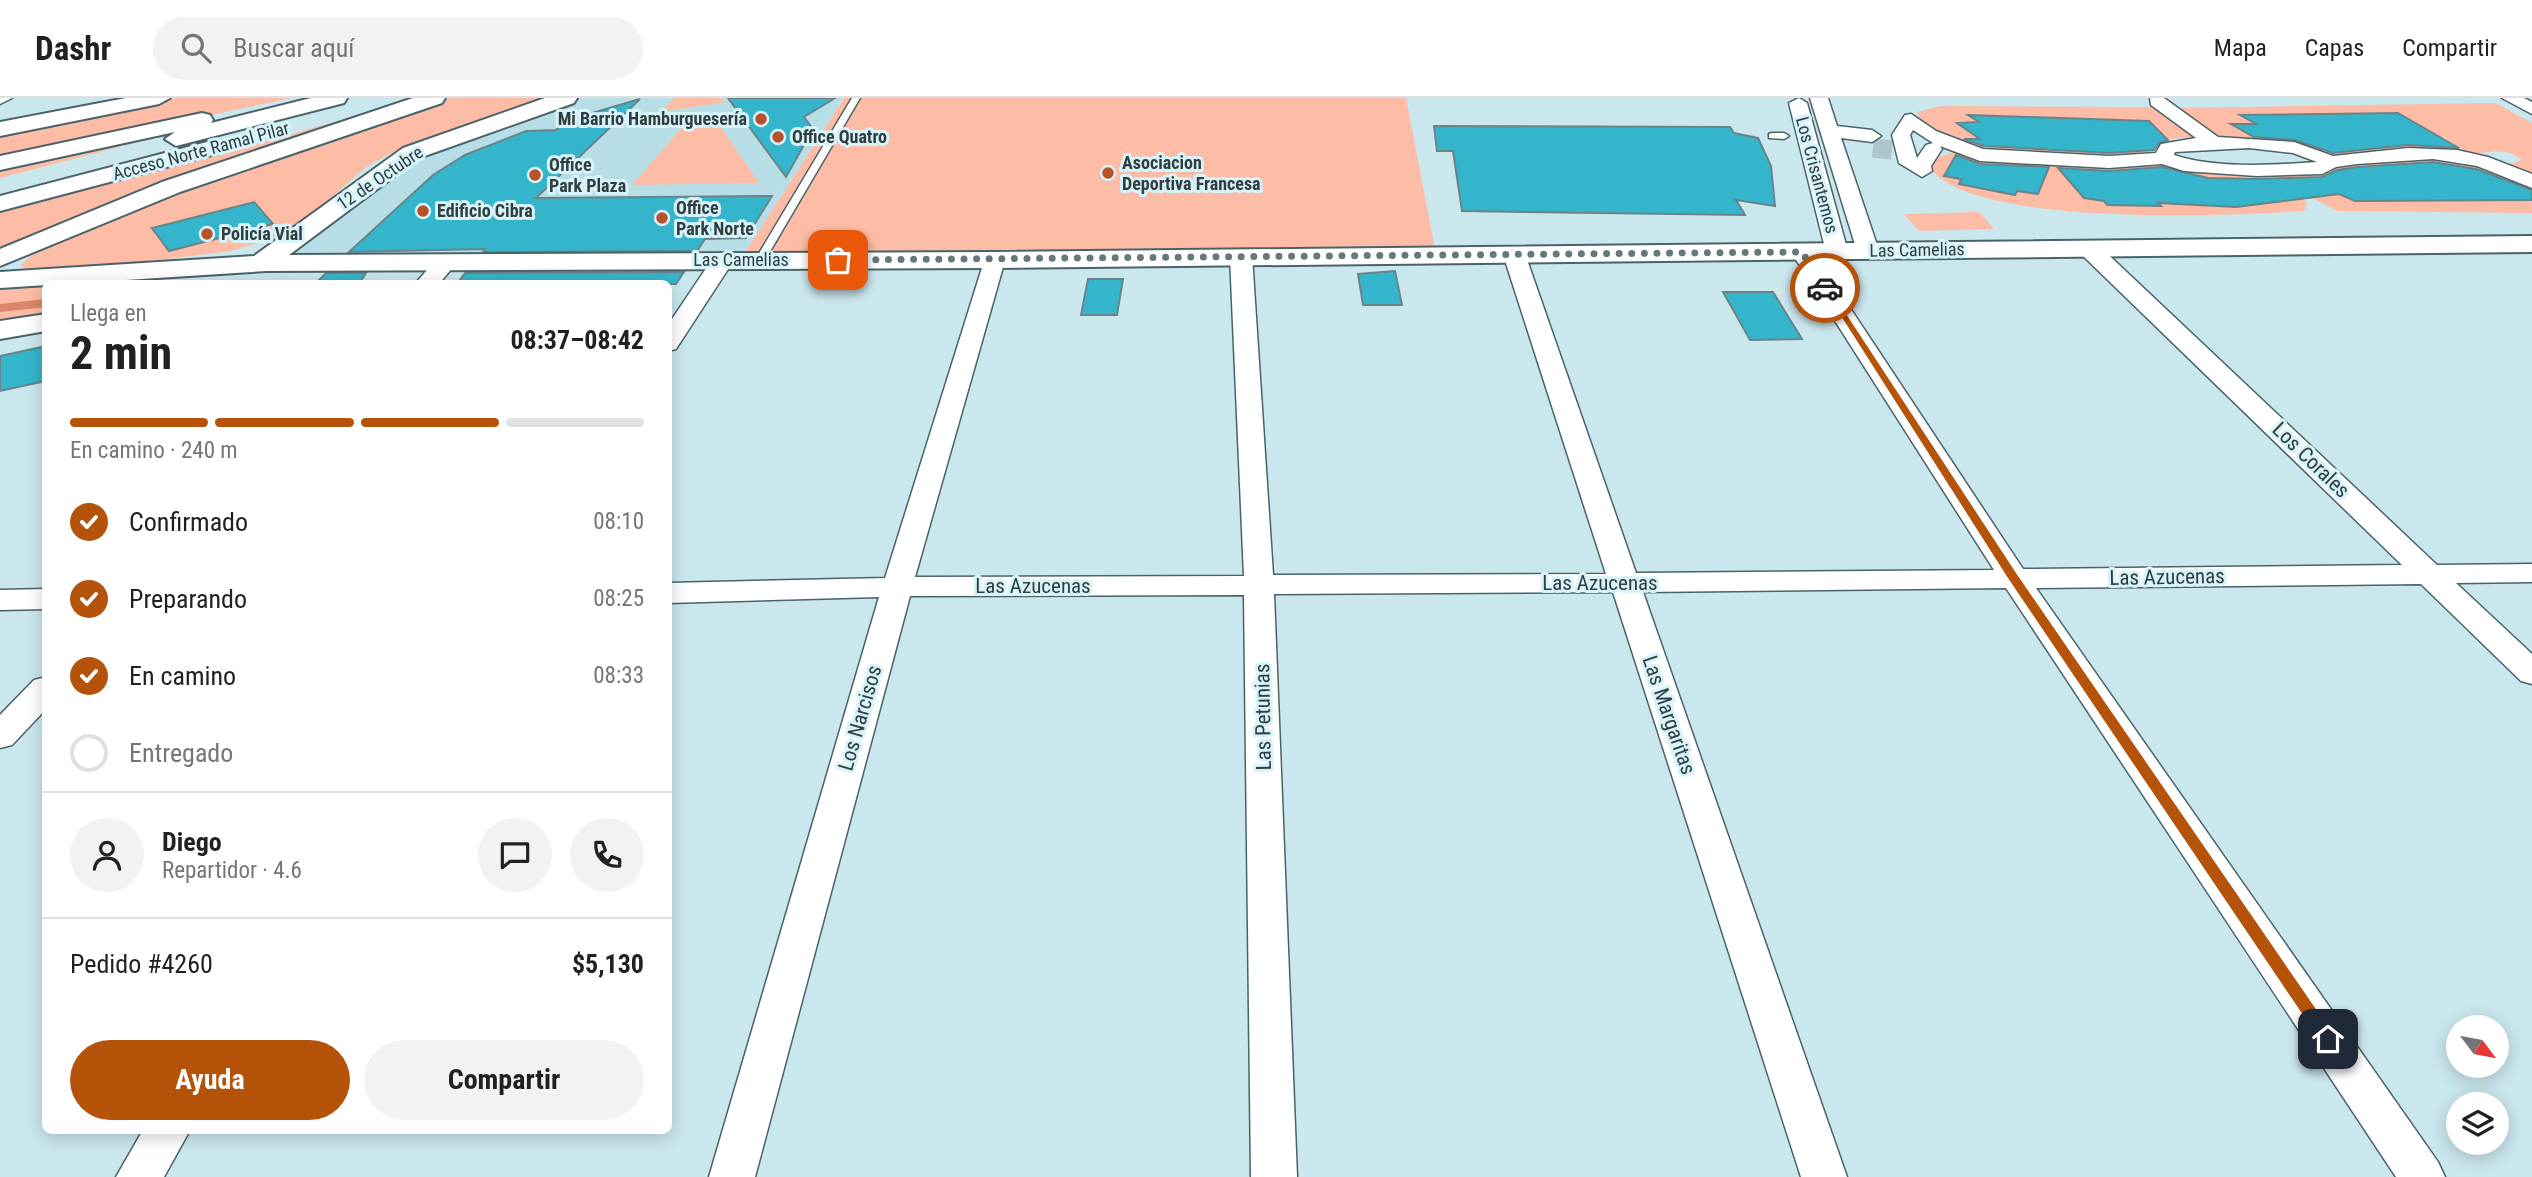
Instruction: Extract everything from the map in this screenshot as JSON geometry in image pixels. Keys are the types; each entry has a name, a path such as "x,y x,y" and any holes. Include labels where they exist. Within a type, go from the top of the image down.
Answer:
{"main road":[{"path":"0,129 159,98"},
{"path":"0,163 304,98"},
{"name":"Acceso Norte Ramal Pilar","path":"0,185 336,98"},
{"name":"Acceso Norte Ramal Pilar","path":"0,204 402,98"},
{"path":"0,258 182,183 434,98"},
{"name":"12 de Octubre","path":"217,280 263,262 411,153 438,141 566,98"},
{"name":"Las Camelias","path":"0,280 162,277 263,262 994,260 2532,244"},
{"path":"0,331 42,323"}],"street":[{"name":"Los Crisantemos","path":"1797,98 1803,137 1837,252"},
{"name":"Los Crisantemos","path":"1819,98 1868,251"},
{"path":"2511,98 2532,109"},
{"path":"2157,101 2214,143"},
{"path":"1889,143 1911,119 1932,141 1980,155 2109,162 2164,158 2184,165 2256,170 2322,168 2330,162 2391,153 2479,158"},
{"path":"2441,133 2479,158 2532,182"},
{"path":"1803,137 1889,143 1922,171 1921,166 1932,141"},
{"path":"2164,158 2168,148 2192,143 2214,143 2304,150 2330,162"},
{"name":"Los Corales","path":"2089,248 2532,673"},
{"name":"Los Crisantemos","path":"1802,252 2014,578 2422,1177"},
{"name":"Las Margaritas","path":"1514,254 1824,1177"},
{"name":"Las Petunias","path":"1241,256 1259,584 1274,1177"},
{"path":"672,338 723,260"},
{"name":"Los Narcisos","path":"732,1177 897,587 994,260"},
{"path":"430,280 446,262"},
{"name":"Las Azucenas","path":"672,593 897,587 1625,583 2532,573"},
{"path":"0,600 42,599"},
{"path":"0,736 42,692"},
{"path":"139,1177 166,1134"}],"lane":[{"path":"760,260 856,98"},
{"path":"1772,136 1784,136"}],"shaded area":[{"path":"177,98 291,98 0,160 0,133"},
{"path":"450,98 550,98 410,143 366,167 301,224 275,238 230,251 81,270 44,273 26,270 21,265 65,236 197,183"},
{"path":"577,98 843,98 742,257 297,259 295,253 411,157"},
{"path":"675,98 721,98 726,102 660,112"},
{"name":"Asociacion Deportiva Francesa","path":"844,98 1406,98 1435,249 742,257"},
{"path":"2495,103 2532,123 2532,213 2337,211 2267,173 2378,155 2510,164 2522,160 2501,151 2468,153 2439,134 2461,154 2391,150 2338,159 2214,137 2175,108"},
{"path":"1941,106 2156,107 2198,137 2166,139 2149,145 2150,151 2126,155 1971,148 1922,124 1917,112"},
{"path":"375,111 0,252 0,213"},
{"path":"699,120 716,120 759,183 632,185 684,125"},
{"path":"200,126 0,178 0,166"},
{"path":"1953,152 2155,157 2258,172 2299,194 2307,203 2304,211 2221,215 2107,214 2049,209 1998,201 1957,188 1931,169 1934,159"},
{"path":"1979,212 1994,229 1919,231 1904,214"},
{"path":"42,286 42,318 0,325 0,288"}],"building":[{"name":"Office Quatro","path":"728,98 835,98 804,117 813,129 786,177"},
{"path":"640,99 536,198 772,196 746,238 705,239 697,251 483,252 485,249 349,252 433,175 465,155 526,131 556,130 565,121"},
{"path":"2398,113 2459,148 2408,145 2333,153 2295,140 2254,137 2231,124 2256,124 2240,115"},
{"path":"1968,115 2149,121 2168,140 2159,143 2154,150 2109,153 1984,146 1964,139 1980,139 1957,123 1979,122"},
{"path":"1434,126 1730,127 1734,133 1758,138 1771,166 1775,206 1736,200 1745,215 1462,211 1453,151 1437,151"},
{"path":"1956,155 1980,164 2049,167 2038,194 2017,191 2015,195 1959,184 1961,179 1944,176"},
{"path":"2433,162 2476,169 2532,190 2532,200 2355,201 2339,194 2236,207 2158,203 2161,206 2107,205 2104,201 2084,198 2058,168 2109,171 2162,167 2208,178 2257,179 2322,177 2337,170 2357,167"},
{"path":"254,202 273,224 169,251 152,228"},
{"path":"1395,271 1402,305 1363,305 1358,274"},
{"path":"684,272 676,284 672,284 672,280 460,280 465,273"},
{"path":"326,273 366,273 362,280 319,280"},
{"path":"1088,279 1123,279 1117,315 1081,315"},
{"path":"1723,292 1773,292 1802,339 1750,340"},
{"path":"42,347 42,382 0,391 0,356"}],"waterway":[{"path":"0,308 42,303"}],"tunnel":[{"path":"1873,148 1892,150"}],"way so far":[{"path":"838,260 1802,252 1825,288"}],"place":[{"name":"Mi Barrio Hamburguesería","path":"761,119"},
{"name":"Office Quatro","path":"778,137"},
{"name":"Asociacion Deportiva Francesa","path":"1108,173"},
{"name":"Office Park Plaza","path":"535,175"},
{"name":"Edificio Cibra","path":"423,211"},
{"name":"Office Park Norte","path":"662,218"},
{"name":"Policía Vial","path":"207,234"}],"route":[{"path":"1825,288 2014,578 2328,1039"}]}
